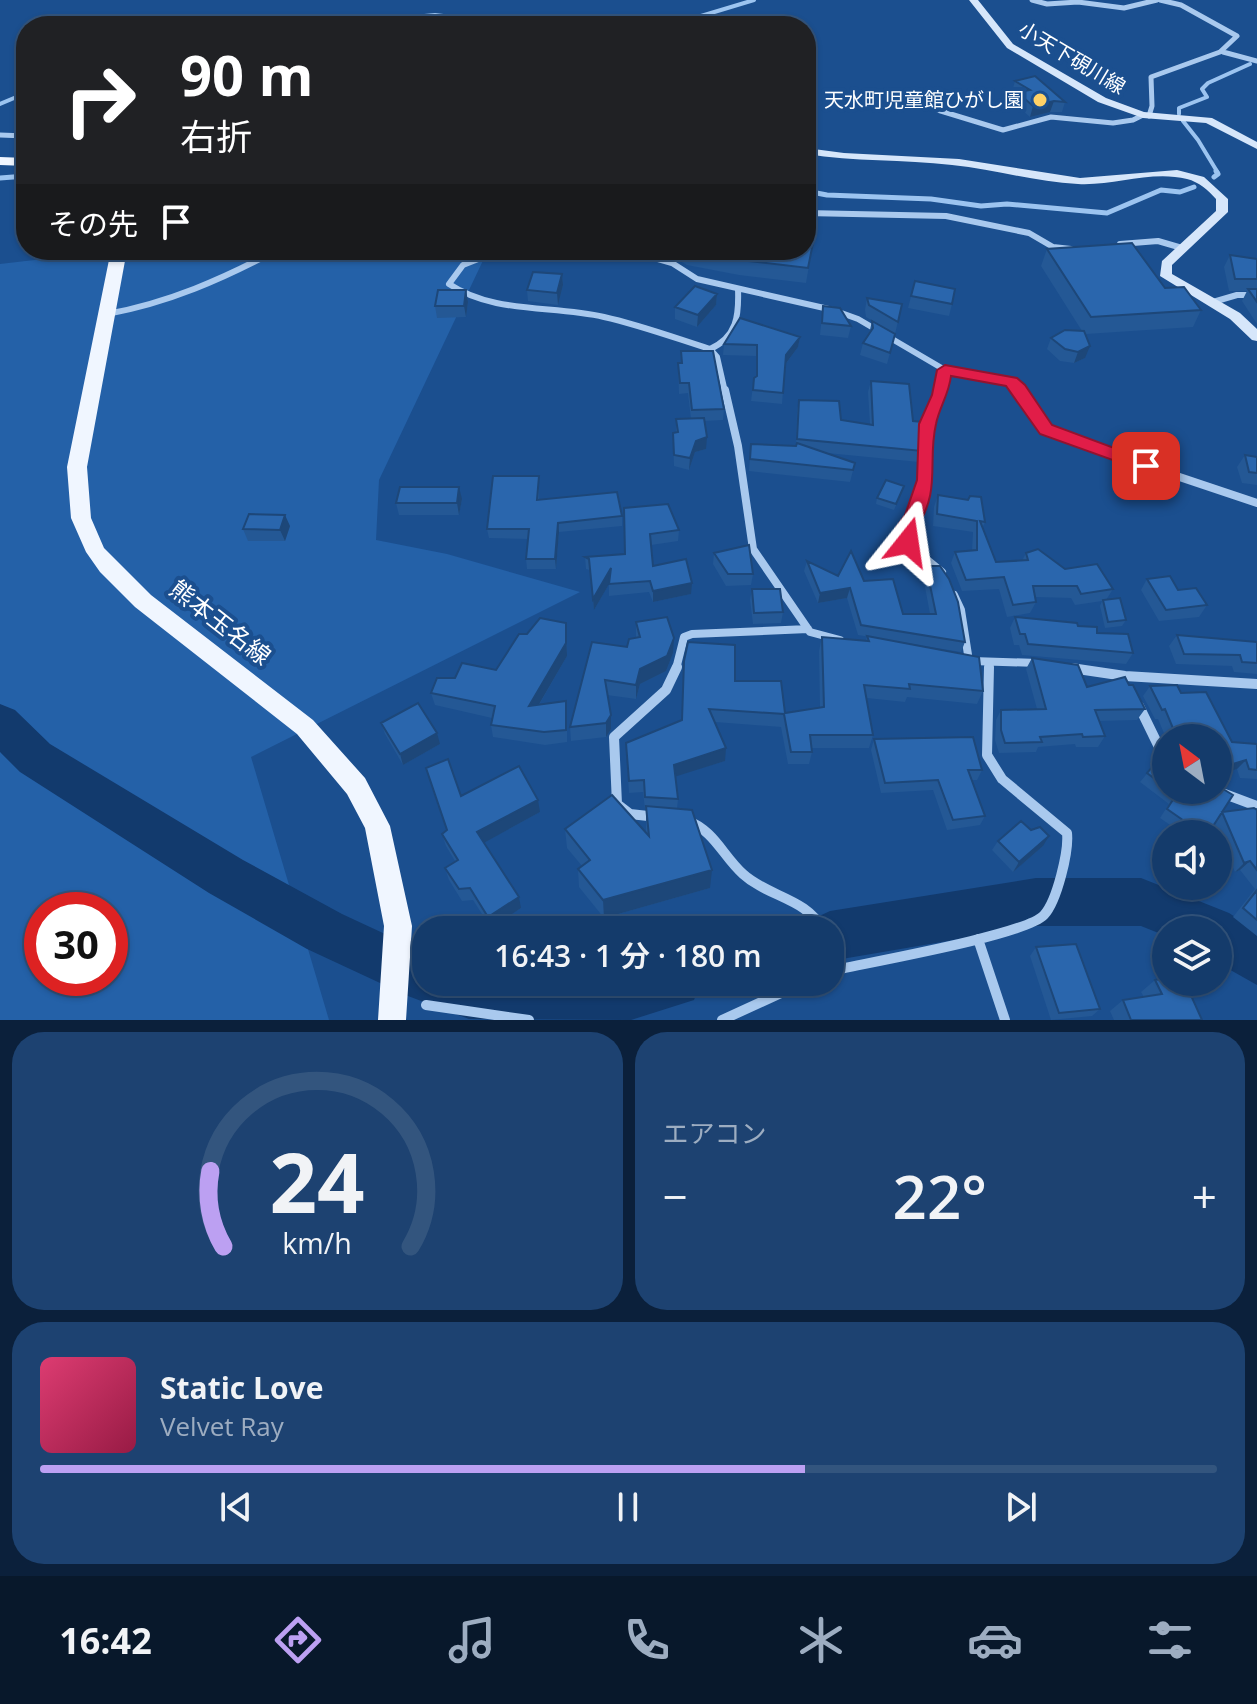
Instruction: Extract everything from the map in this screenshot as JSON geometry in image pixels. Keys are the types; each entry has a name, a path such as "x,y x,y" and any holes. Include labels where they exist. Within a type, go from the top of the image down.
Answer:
{"main road":[{"name":"熊本玉名線","path":"117,260 77,467 81,518 96,552 143,601 305,727 356,786 377,826 398,926 392,1020"}],"street":[{"name":"小天下硯川線","path":"973,0 1010,46 1102,100 1146,116 1208,120 1257,146"},
{"path":"931,108 1002,130 1017,129 1042,118 1056,116 1133,123 1146,116 1152,106 1151,77 1160,70 1223,52 1237,36 1181,5 1158,0 1124,8 1078,2 1047,4 1032,0"},
{"path":"1223,52 1257,61"},
{"path":"816,152 956,161 1080,181 1152,175 1191,176 1216,190 1224,201 1222,212 1166,264 1166,276 1173,283 1235,316 1257,337"},
{"path":"816,213 946,216 1029,233 1053,247 1087,248"},
{"path":"1115,245 1158,241 1182,248"},
{"path":"107,314 135,310 218,280 257,260"},
{"path":"477,260 463,266 450,278 449,284 467,296 514,307 563,309 606,317 710,349 717,357 738,446 753,549 808,629 819,636 847,641"},
{"path":"661,260 697,279 833,310 858,319 945,370 1011,382 1019,389 1039,423 1063,438 1257,503"},
{"path":"710,349 725,344 734,333 739,319 738,289"},
{"path":"1213,302 1237,295 1257,295"},
{"path":"945,370 940,395 927,424 925,480 905,535 914,549 945,576"},
{"path":"951,588 961,610 969,661"},
{"path":"808,629 692,634 684,637 676,671 666,690 614,737 615,798 621,809 630,814 683,819 706,828 751,881 815,916"},
{"path":"954,658 989,664 1048,664"},
{"path":"844,967 978,939 1030,923 1044,915 1057,887 1068,843 1067,833 1006,785 987,755 989,664"},
{"path":"1064,667 1125,676 1257,684"},
{"path":"1125,676 1152,732"},
{"path":"1232,797 1257,806"},
{"path":"978,939 1005,1020"},
{"path":"722,1020 774,996"},
{"path":"426,1005 529,1020"}],"shaded area":[{"path":"35,260 483,260 379,480 376,540 447,554 580,592 251,757 329,1020 0,1020 0,264"}],"building":[{"path":"1035,76 1065,102 1033,106 1017,92 1030,90 1015,81"},
{"path":"1132,243 1165,288 1184,287 1201,310 1091,317 1047,249"},
{"path":"1230,255 1257,259 1257,279 1235,279"},
{"path":"740,260 810,260 808,268"},
{"path":"533,272 562,274 557,293 527,290"},
{"path":"915,281 955,289 952,304 911,296"},
{"path":"695,286 717,294 698,315 675,307"},
{"path":"1248,289 1257,289 1257,302"},
{"path":"438,290 466,290 464,306 435,306"},
{"path":"867,298 902,304 898,322 869,305"},
{"path":"823,306 840,308 851,326 822,323"},
{"path":"740,318 800,337 786,355 783,393 753,390 757,376 757,345 724,344"},
{"path":"872,321 895,334 890,353 863,343 873,328"},
{"path":"1065,330 1084,331 1090,346 1078,352 1065,349 1051,338"},
{"path":"681,351 713,351 724,409 692,410 689,383 680,383 678,363 682,363"},
{"path":"871,381 909,384 913,421 923,422 922,451 797,439 799,400 839,401 841,420 873,425"},
{"path":"704,418 707,437 696,441 690,458 674,455 673,433 678,432 676,419"},
{"path":"797,443 855,463 853,470 750,459 751,444 796,446"},
{"path":"1245,455 1257,457 1257,473 1249,472"},
{"path":"493,476 539,476 537,500 617,492 622,516 558,523 555,559 526,559 529,529 487,529"},
{"path":"886,480 904,486 896,504 877,498"},
{"path":"400,487 459,487 457,503 396,503"},
{"path":"938,495 968,500 970,496 981,497 985,522 980,521 996,562 1028,560 1026,553 1038,549 1065,569 1097,564 1113,589 1081,594 1077,586 1033,586 1036,602 1013,605 1004,577 966,580 955,552 977,550 977,521 937,514"},
{"path":"668,504 679,530 650,534 653,566 686,559 692,583 653,591 650,581 609,584 611,568 593,599 589,559 585,557 625,554 624,508"},
{"path":"249,514 285,515 280,530 243,529"},
{"path":"749,545 753,574 728,574 714,553"},
{"path":"851,551 864,581 893,579 903,614 936,614 926,566 940,566 958,602 965,642 861,625 850,588 820,593 807,561 838,576"},
{"path":"1170,576 1178,590 1196,588 1207,605 1166,610 1147,579"},
{"path":"752,589 780,589 783,612 754,613"},
{"path":"1120,598 1126,620 1108,622 1103,600"},
{"path":"667,617 674,638 667,656 640,669 636,685 605,680 611,715 606,723 570,727 592,642 627,647 629,639 640,637 636,622"},
{"path":"1015,617 1077,623 1078,626 1097,627 1097,633 1128,634 1133,653 1028,644 1025,634 1020,634"},
{"path":"540,618 566,623 566,643 529,706 566,701 566,730 544,732 491,725 495,706 431,693 437,678 455,678 462,663 496,670 519,634 527,634"},
{"path":"1177,635 1257,642 1257,663 1242,662 1240,655 1184,654"},
{"path":"867,636 979,657 983,691 909,684 910,689 864,685 873,735 810,735 812,752 791,752 784,714 709,709 726,748 674,765 678,799 645,797 644,780 629,781 626,743 682,720 684,661 688,642 735,645 735,681 781,681 785,713 824,707 822,637 869,641"},
{"path":"1032,658 1078,665 1087,687 1125,677 1129,685 1133,685 1145,709 1095,710 1105,736 1083,737 1082,734 1040,737 1042,742 1005,743 1001,730 1001,710 1046,709"},
{"path":"1177,685 1181,693 1206,692 1223,724 1171,724 1150,686"},
{"path":"418,703 437,733 400,754 381,723"},
{"path":"973,737 982,770 968,770 985,816 953,820 938,780 885,783 874,739"},
{"path":"1232,742 1257,744 1257,770 1249,769 1246,760 1232,764"},
{"path":"448,759 461,796 519,766 538,800 477,832 519,897 490,916 470,888 459,889 445,868 458,860 442,834 447,830 426,768"},
{"path":"612,795 649,836 646,806 692,810 712,870 603,900 578,869 590,860 565,829"},
{"path":"1170,804 1227,804 1217,820 1183,820 1167,809"},
{"path":"1257,810 1257,870 1250,861 1244,863 1232,835 1232,820 1225,820 1222,812"},
{"path":"1021,821 1031,830 1040,827 1049,836 1019,862 998,841"},
{"path":"1257,890 1257,920 1243,908"},
{"path":"1076,944 1100,1009 1059,1013 1036,947"},
{"path":"1152,996 1191,996 1202,1020 1131,1020 1123,1000"}],"waterway":[{"path":"701,16 754,0"},
{"path":"424,16 443,16"},
{"path":"1179,114 1179,108 1207,97 1202,89 1208,83 1250,64"},
{"path":"0,104 16,97"},
{"path":"1183,121 1218,173"},
{"path":"1214,177 1218,174 1216,171"},
{"path":"0,178 16,177"},
{"path":"816,193 1107,213 1161,190 1180,192 1194,187"},
{"path":"0,723 35,758 226,876 324,931 412,972"},
{"path":"844,934 1036,902 1141,902 1176,916"},
{"path":"1232,943 1257,960"},
{"path":"481,996 528,1005 556,1006 624,996"}],"place":[{"name":"天水町児童館ひがし園","path":"1040,100"}],"route":[{"path":"908,542 905,528 913,517 925,480 927,424 940,395 945,370 1011,382 1046,430 1146,466"}]}
